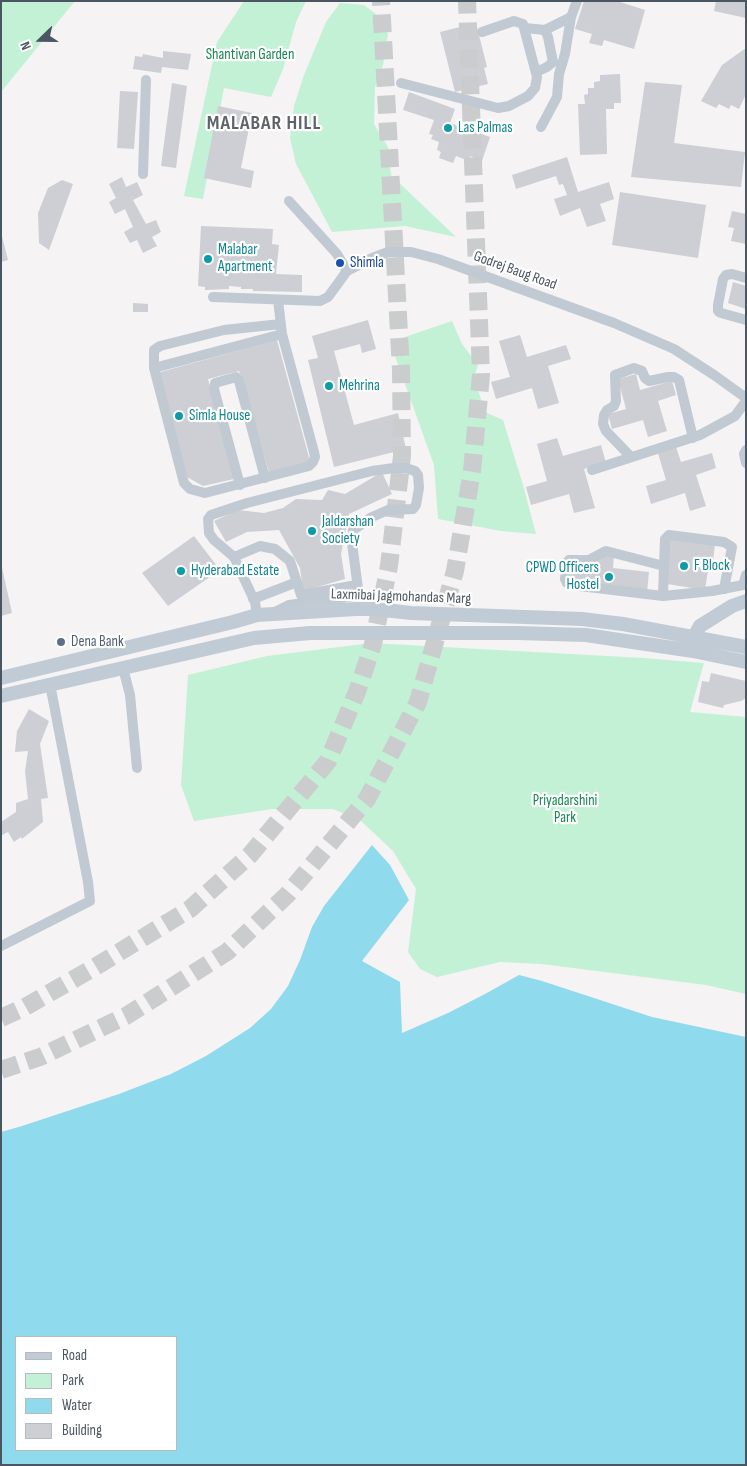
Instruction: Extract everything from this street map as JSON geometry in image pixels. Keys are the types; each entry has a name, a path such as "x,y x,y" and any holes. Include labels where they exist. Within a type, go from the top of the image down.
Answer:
{"main road":[{"path":"694,645 700,626 732,606 746,601"},
{"name":"Laxmibai Jagmohandas Marg","path":"1,678 257,615 376,609 411,614 565,618 623,624 746,662"},
{"path":"723,612 734,613 746,609"},
{"name":"Laxmibai Jagmohandas Marg","path":"1,696 254,638 310,633 586,635 694,645 746,647"},
{"path":"100,654 104,672"}],"street":[{"path":"541,127 557,97 559,74 565,54 571,17 577,1"},
{"path":"525,28 545,30 571,17"},
{"path":"401,83 498,108 509,106 528,96 535,88 537,77 523,24 514,21 482,32"},
{"path":"536,72 553,62 545,30"},
{"path":"143,174 146,80"},
{"path":"212,297 320,301 328,297 347,271 336,254 289,201"},
{"name":"Godrej Baug Road","path":"347,271 388,252 411,252 438,259 614,323 657,342 674,350 714,375 746,400"},
{"path":"746,278 732,274 726,275 723,279 718,305 718,310 721,313 746,320"},
{"path":"278,300 281,329 314,457 309,466 240,485 205,493 190,489 184,483 154,368 154,350 160,346 224,330 281,329"},
{"path":"154,368 281,329"},
{"path":"631,457 606,431 604,415 607,410 614,406 616,401 615,376 634,368 642,371 650,381 668,377 674,377 679,380 693,438"},
{"path":"240,485 214,389 215,383 236,377 239,381 265,478"},
{"path":"592,470 700,435 735,416 746,400"},
{"path":"746,450 744,454 746,463"},
{"path":"257,615 253,599 234,557 214,540 209,533 208,520 211,514 247,503 372,472 394,468 406,468 415,471 418,475 419,488 416,504 413,509 388,510 372,517 352,530 352,543 360,592"},
{"path":"663,596 665,539 669,535 724,542 732,547 724,589"},
{"path":"234,557 260,546 275,549 290,561 301,595 360,592"},
{"path":"664,566 606,551 589,560 569,560 567,562 565,579 571,585 663,596 724,589 745,581"},
{"path":"253,599 297,582"},
{"path":"272,614 289,605 360,592"},
{"path":"123,668 130,695 137,768"},
{"path":"27,672 28,690"},
{"path":"1,946 90,901 50,684"}],"green space":[{"path":"1,1 75,1 1,92"},
{"name":"Shantivan Garden","path":"244,1 306,1 296,22 283,69 271,97 224,88 203,199 184,196 217,42"},
{"path":"340,3 364,5 376,14 388,34 383,65 375,87 374,124 388,147 391,175 456,237 405,226 332,232 296,164 290,138 294,106 304,75 326,22"},
{"path":"452,321 462,344 478,365 474,377 485,412 503,420 536,534 501,531 438,519 434,465 390,342"},
{"name":"Priyadarshini Park","path":"371,643 704,663 690,712 746,717 746,994 706,985 542,964 500,962 437,977 420,969 408,952 416,889 393,851 361,821 333,809 272,809 194,821 181,785 188,675 267,656"}],"water":[{"path":"372,845 390,865 409,900 362,961 400,982 402,1033 448,1013 519,975 652,1017 746,1037 746,1465 1,1465 1,1132 119,1094 171,1074 206,1056 250,1028 271,1009 288,986 312,927 324,906"}],"building":[{"path":"584,1 617,1 645,10 634,49 604,40 602,46 589,43 592,34 575,29"},
{"path":"716,1 746,1 746,18 714,11"},
{"path":"476,23 487,67 484,68 488,84 455,92 440,32"},
{"path":"746,48 746,94 739,109 731,105 729,109 719,104 716,108 701,101 722,65"},
{"path":"163,51 191,54 188,70 162,67 161,73 133,69 135,56 142,57 143,54 163,58"},
{"path":"620,74 621,103 614,103 614,109 606,109 607,154 580,155 578,104 585,104 584,95 588,94 588,88 594,88 594,82 600,81 600,75"},
{"path":"645,82 682,85 674,143 745,152 741,187 631,177"},
{"path":"172,83 187,86 176,168 161,166"},
{"path":"120,91 138,92 134,149 117,148"},
{"name":"Las Palmas","path":"409,92 455,109 450,123 490,137 482,161 470,156 469,161 456,156 453,163 439,158 441,152 437,150 439,142 431,139 433,135 429,134 434,120 403,110"},
{"path":"218,106 252,113 241,168 254,171 251,188 204,178"},
{"path":"567,157 578,192 609,182 614,199 600,204 606,221 587,227 580,208 560,216 554,199 567,195 563,184 559,185 556,176 516,189 512,175"},
{"path":"122,177 126,187 137,182 143,195 133,200 146,224 156,220 161,232 152,237 157,246 143,253 137,240 130,243 124,232 133,227 125,209 115,214 109,202 116,198 109,184"},
{"path":"62,180 73,184 49,250 39,243 38,213 48,188"},
{"path":"620,192 706,205 698,258 612,245"},
{"path":"732,211 746,214 746,244 731,241 734,228 728,227"},
{"name":"Malabar Apartment","path":"201,226 273,229 272,244 279,245 276,274 302,275 302,292 253,291 253,289 229,286 229,289 205,290 205,287 198,286"},
{"path":"1,232 8,260 1,262"},
{"path":"733,282 746,286 746,309 728,303"},
{"path":"133,303 148,304 148,312 133,312"},
{"name":"Mehrina","path":"368,320 376,349 362,353 360,344 334,351 354,425 398,413 406,449 334,467 308,360 318,358 312,336"},
{"path":"520,335 527,357 566,345 571,359 548,366 559,403 538,409 532,388 496,399 491,382 510,377 499,341"},
{"name":"Simla House","path":"277,340 310,461 269,472 239,371 208,379 234,479 203,486 187,477 157,373"},
{"path":"636,374 640,390 672,381 676,395 658,401 667,431 648,437 643,420 612,429 608,414 626,409 618,379"},
{"path":"557,438 563,456 601,445 606,463 584,469 595,508 574,513 569,494 531,505 526,487 547,481 537,444"},
{"path":"675,444 681,462 712,453 716,468 696,475 706,506 690,511 685,493 651,504 646,486 666,480 657,450"},
{"name":"Jaldarshan Society","path":"382,472 392,494 349,514 341,554 345,579 303,591 300,568 279,530 247,532 226,542 214,521 238,510 264,513 283,508 296,499 322,500 328,490 345,494"},
{"name":"Hyderabad Estate","path":"194,536 220,570 168,606 142,573"},
{"name":"F Block","path":"668,536 715,544 713,562 701,561 700,569 708,570 705,590 667,584"},
{"name":"CPWD Officers Hostel","path":"604,555 614,556 613,568 649,572 647,592 570,582 572,565 596,568 597,561"},
{"path":"1,563 12,613 1,616"},
{"path":"711,673 746,681 746,698 724,705 723,708 698,702 702,681 709,682"},
{"path":"29,709 49,721 40,744 48,798 41,799 43,822 22,839 21,837 14,842 8,832 2,835 1,822 16,812 16,803 28,799 25,771 28,751 15,752 17,731"}],"tunnel":[{"path":"1,1018 25,1007 95,967 190,909 250,855 328,761 357,692 373,644 389,566 402,456 401,370 381,1"},
{"path":"1,1070 40,1057 126,1016 227,952 287,895 367,799 418,702 455,571 472,471 481,375 467,1"}],"place":[{"name":"Las Palmas","path":"448,128"},
{"name":"Malabar Apartment","path":"208,259"},
{"name":"Shimla","path":"340,263"},
{"name":"Mehrina","path":"329,386"},
{"name":"Simla House","path":"179,416"},
{"name":"Jaldarshan Society","path":"312,531"},
{"name":"F Block","path":"684,566"},
{"name":"Hyderabad Estate","path":"181,571"},
{"name":"CPWD Officers Hostel","path":"609,577"},
{"name":"Dena Bank","path":"61,642"}],"district":[{"name":"MALABAR HILL","path":"264,124"}]}
